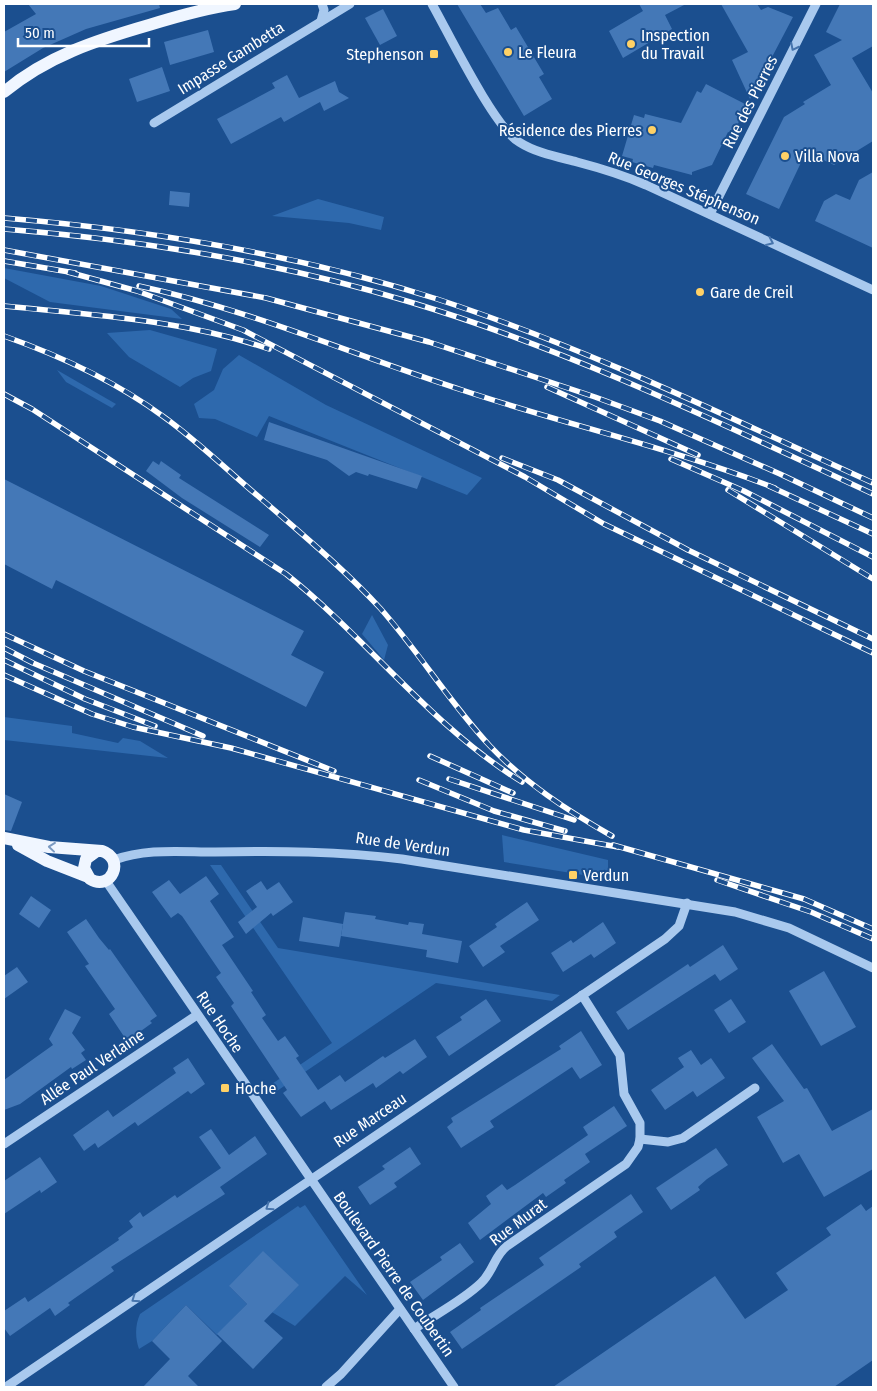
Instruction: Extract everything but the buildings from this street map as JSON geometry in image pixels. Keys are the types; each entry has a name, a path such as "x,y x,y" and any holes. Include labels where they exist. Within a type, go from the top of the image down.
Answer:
{"main road":[{"path":"4,92 44,64 86,45 217,5 235,4"},
{"path":"6,839 109,854 114,860 114,872 106,881 94,882 47,862 6,839"},
{"path":"88,878 84,871 84,863 89,854 96,851"}],"street":[{"path":"321,21 324,10 322,4"},
{"name":"Impasse Gambetta","path":"154,124 350,4"},
{"name":"Rue Georges Stéphenson","path":"432,4 495,116 509,135 517,142 537,151 622,175 873,290"},
{"name":"Rue des Pierres","path":"710,214 816,4"},
{"name":"Rue de Verdun","path":"114,860 146,852 338,852 402,859 688,903"},
{"name":"Rue Hoche","path":"106,881 309,1179"},
{"path":"688,903 748,915 789,928 873,968"},
{"name":"Rue Marceau","path":"6,1387 673,932 683,918 688,903"},
{"path":"582,995 620,1055 624,1094 640,1123 640,1140 668,1142 682,1138 755,1088"},
{"name":"Allée Paul Verlaine","path":"4,1144 197,1015"},
{"name":"Rue Murat","path":"414,1329 480,1284 489,1272 496,1257 507,1246 626,1164 636,1153 640,1140"},
{"name":"Boulevard Pierre de Coubertin","path":"309,1179 454,1387"},
{"path":"326,1387 341,1374 400,1310"}],"shaded area":[{"path":"318,199 384,217 381,230 349,223 272,216"},
{"path":"4,268 101,286 171,309 182,319 50,302 4,278"},
{"path":"150,330 217,349 211,371 193,378 180,387 129,357 107,333"},
{"path":"239,355 326,405 482,478 467,495 269,416 257,437 215,419 199,418 194,404 214,390 223,369"},
{"path":"57,370 116,404 112,408 66,382"},
{"path":"372,615 388,645 384,660 362,634"},
{"path":"4,717 72,726 72,733 118,743 123,738 140,741 168,758 4,740"},
{"path":"502,835 608,860 608,879 504,862"},
{"path":"210,865 221,865 278,948 560,995 552,1001 436,983 271,1095 266,1088 332,1043"},
{"path":"305,1205 367,1295 345,1276 295,1326 229,1286 247,1304 217,1335 186,1305 152,1341 139,1349 136,1332 140,1314 298,1206 300,1208"}],"railway":[{"path":"4,218 114,229 223,246 331,269 437,299 548,339 658,385 873,483"},
{"path":"4,229 107,239 260,264 310,275 410,302 470,321 587,365 702,415 873,494"},
{"path":"4,250 266,298 429,342 595,397 660,421 873,518"},
{"path":"4,261 75,273"},
{"path":"68,272 137,291 243,330 525,477 604,524 873,653"},
{"path":"139,286 181,296 263,321 465,391 660,449 775,488"},
{"path":"4,306 171,325 237,339 269,349"},
{"path":"4,336 67,361 107,381 145,404 190,437 367,594 408,642 475,730 503,759 548,796 612,836"},
{"path":"547,387 698,455"},
{"path":"4,394 32,409 286,574 345,626 429,709 489,760 522,782"},
{"path":"502,458 558,480 688,550 873,639"},
{"path":"671,459 744,491 873,557"},
{"path":"769,486 873,534"},
{"path":"728,490 873,579"},
{"path":"4,634 84,671 334,771"},
{"path":"4,648 33,663 203,736"},
{"path":"4,660 85,699 155,726"},
{"path":"4,675 92,714 133,727 231,748 524,830 618,847"},
{"path":"430,756 513,793"},
{"path":"449,779 574,820"},
{"path":"419,780 494,811 565,831"},
{"path":"613,845 804,899 873,929"},
{"path":"717,880 811,912 873,939"}],"place":[{"name":"Inspection du Travail","path":"631,44"},
{"name":"Le Fleura","path":"508,52"},
{"name":"Stephenson","path":"434,54"},
{"name":"Résidence des Pierres","path":"652,130"},
{"name":"Villa Nova","path":"785,156"},
{"name":"Gare de Creil","path":"700,292"},
{"name":"Verdun","path":"573,875"},
{"name":"Hoche","path":"225,1088"}]}
